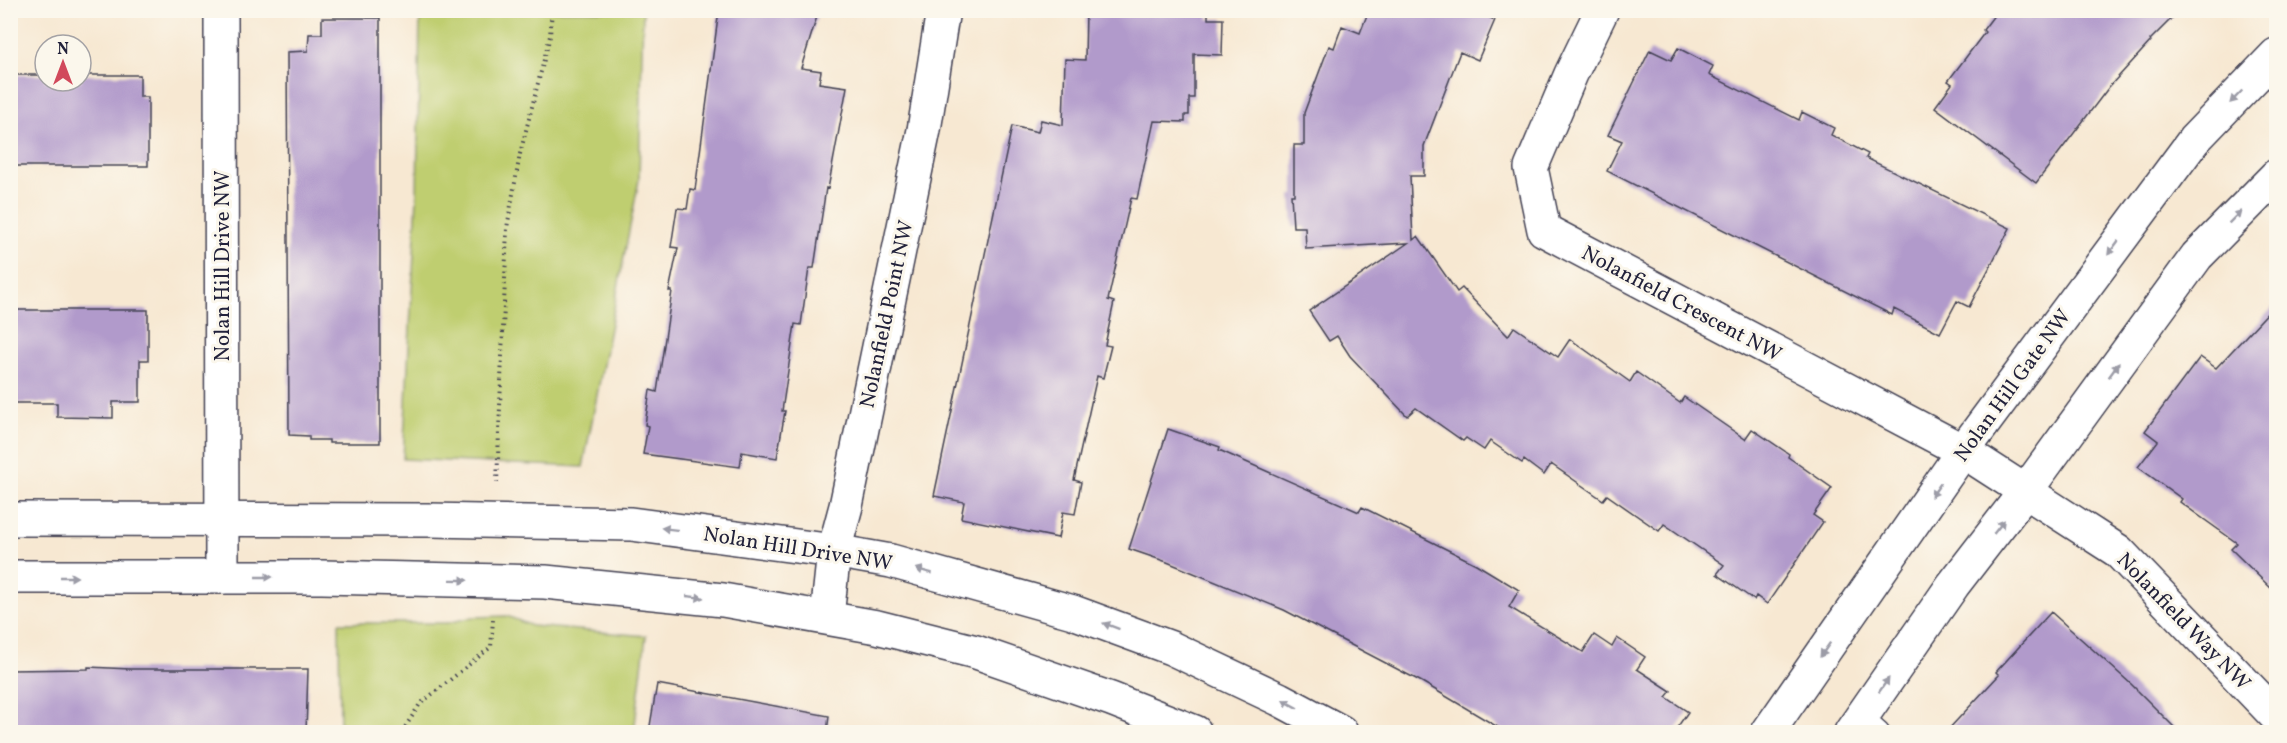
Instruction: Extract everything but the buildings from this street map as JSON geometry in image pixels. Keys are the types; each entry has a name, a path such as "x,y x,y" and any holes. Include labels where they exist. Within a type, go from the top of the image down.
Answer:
{"street":[{"name":"Nolan Hill Drive NW","path":"221,10 222,577"},
{"name":"Nolanfield Point NW","path":"827,617 834,551 924,130 943,10"},
{"name":"Nolanfield Crescent NW","path":"1602,10 1571,74 1531,168 1544,230 1962,451 2025,492"},
{"name":"Nolan Hill Gate NW","path":"1768,732 1962,451 2194,140 2277,55"},
{"path":"1864,727 1953,585 2025,492 2197,256 2277,176"},
{"name":"Nolanfield Way NW","path":"2025,492 2118,551 2277,716"},
{"name":"Nolan Hill Drive NW","path":"10,519 430,520 631,524 834,551 891,561 1073,612 1171,648 1279,699 1341,732"},
{"path":"10,577 222,577 545,582 723,600 877,627 976,652 1111,699 1195,732"}],"path":[{"path":"497,490 507,228 520,154 550,36 552,10"},
{"path":"402,732 420,704 491,647 494,615"}],"green space":[{"path":"420,11 643,11 639,180 583,467 403,459 417,197"},
{"path":"507,616 532,626 646,636 634,732 340,732 339,623 448,623 473,617"}]}
